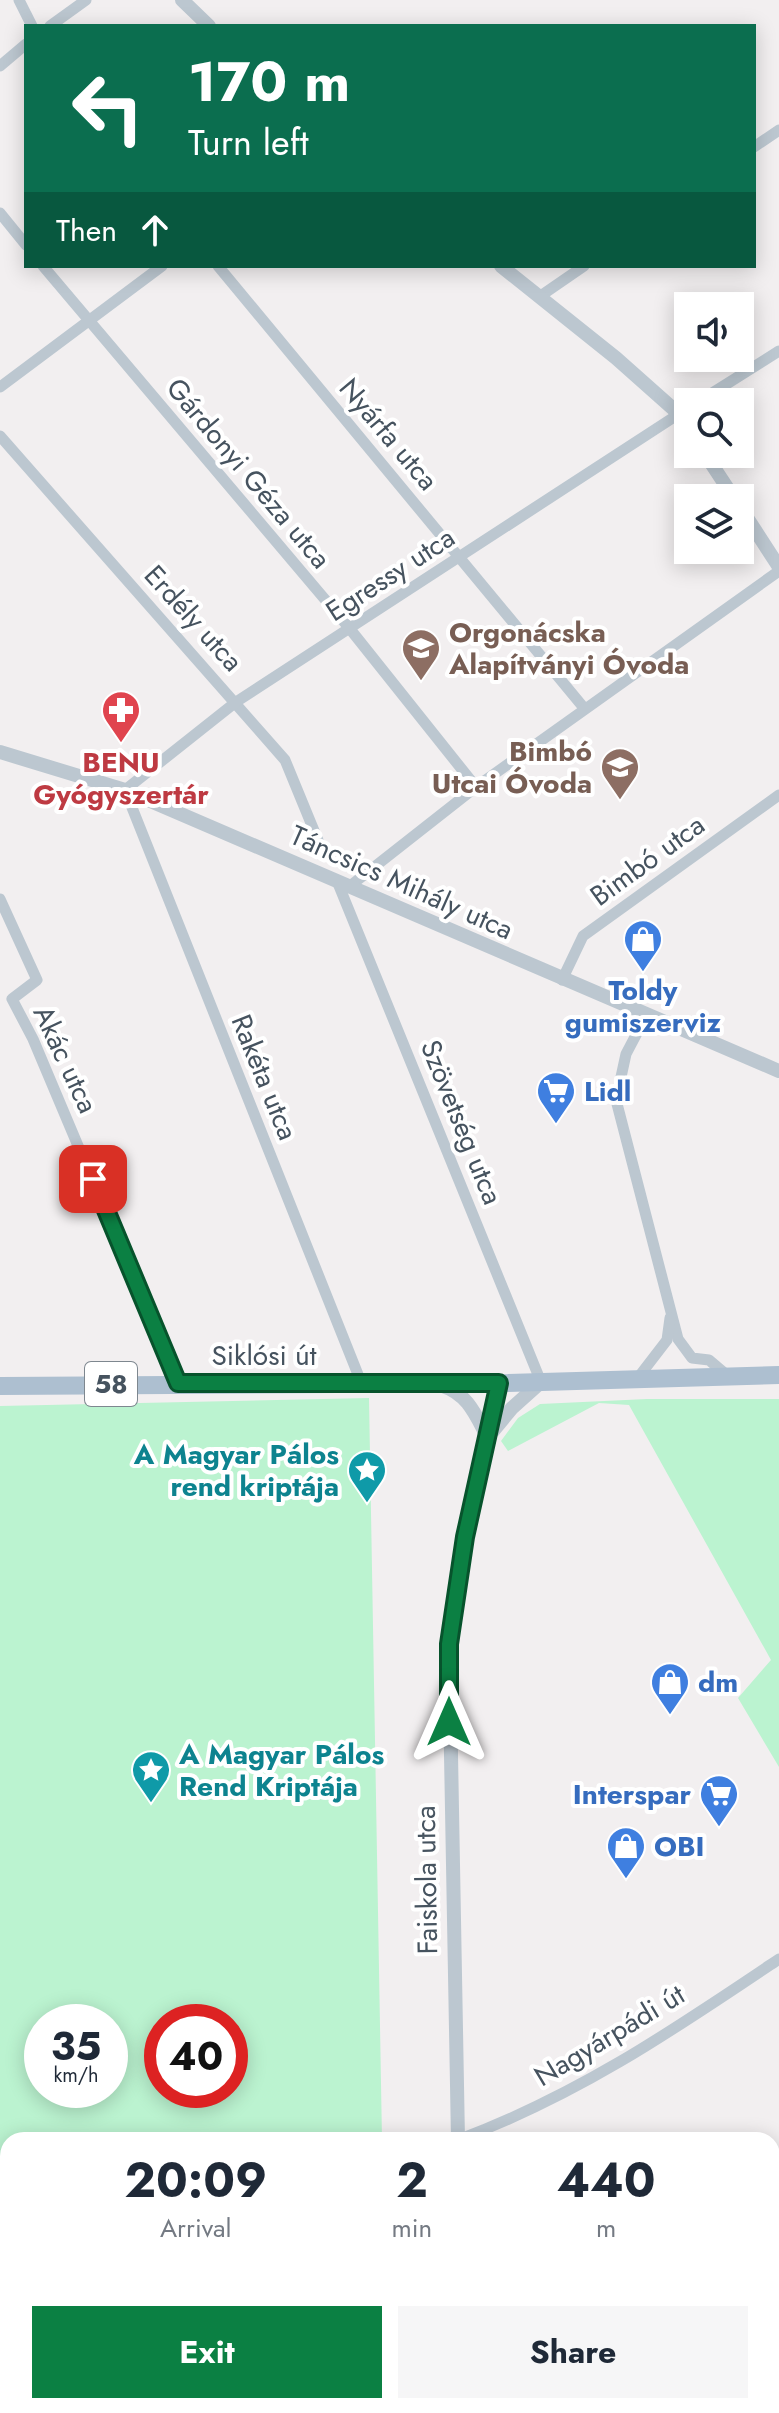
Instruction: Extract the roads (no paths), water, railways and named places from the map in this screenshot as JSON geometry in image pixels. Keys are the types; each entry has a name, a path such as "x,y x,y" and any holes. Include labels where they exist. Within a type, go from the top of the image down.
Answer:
{"main road":[{"name":"58","path":"432,1383 779,1375"},
{"name":"Siklósi út","path":"0,1386 432,1383"}],"street":[{"path":"19,0 31,24"},
{"path":"53,24 86,0"},
{"path":"182,0 207,24"},
{"path":"0,66 24,46"},
{"path":"756,146 779,130"},
{"path":"0,213 24,243"},
{"name":"Gárdonyi Géza utca","path":"45,268 350,629 476,787"},
{"path":"0,387 159,268"},
{"name":"Nyárfa utca","path":"220,268 584,708"},
{"path":"503,268 674,403"},
{"path":"539,297 581,268"},
{"path":"720,388 779,351"},
{"name":"Egressy utca","path":"125,790 236,702 674,417"},
{"name":"Erdély utca","path":"0,436 285,760 322,850"},
{"path":"344,884 779,569 754,529"},
{"name":"Táncsics Mihály utca","path":"0,752 125,790 779,1071"},
{"name":"Rakéta utca","path":"125,790 361,1382"},
{"name":"Bimbó utca","path":"562,980 583,936 779,795"},
{"name":"Szövetség utca","path":"344,884 541,1382"},
{"name":"Akác utca","path":"0,899 37,980 12,999 33,1039 178,1383"},
{"path":"646,1016 626,1054 616,1100 683,1349 692,1358 709,1360 729,1377"},
{"path":"637,1379 667,1340 670,1313 666,1289"},
{"path":"432,1383 457,1391 468,1402 488,1438 512,1408 541,1382"},
{"name":"Faiskola utca","path":"458,2132 449,1644 465,1537 499,1383"},
{"name":"Nagyárpádi út","path":"480,2132 520,2117 586,2084 779,1959"}],"place":[{"name":"Orgonácska Alapítványi Óvoda","path":"421,682"},
{"name":"BENU Gyógyszertár","path":"121,744"},
{"name":"Bimbó Utcai Óvoda","path":"620,801"},
{"name":"Toldy gumiszerviz","path":"643,973"},
{"name":"Lidl","path":"556,1125"},
{"name":"A Magyar Pálos rend kriptája","path":"367,1504"},
{"name":"dm","path":"670,1716"},
{"name":"A Magyar Pálos Rend Kriptája","path":"151,1804"},
{"name":"Interspar","path":"719,1828"},
{"name":"OBI","path":"626,1880"}]}
